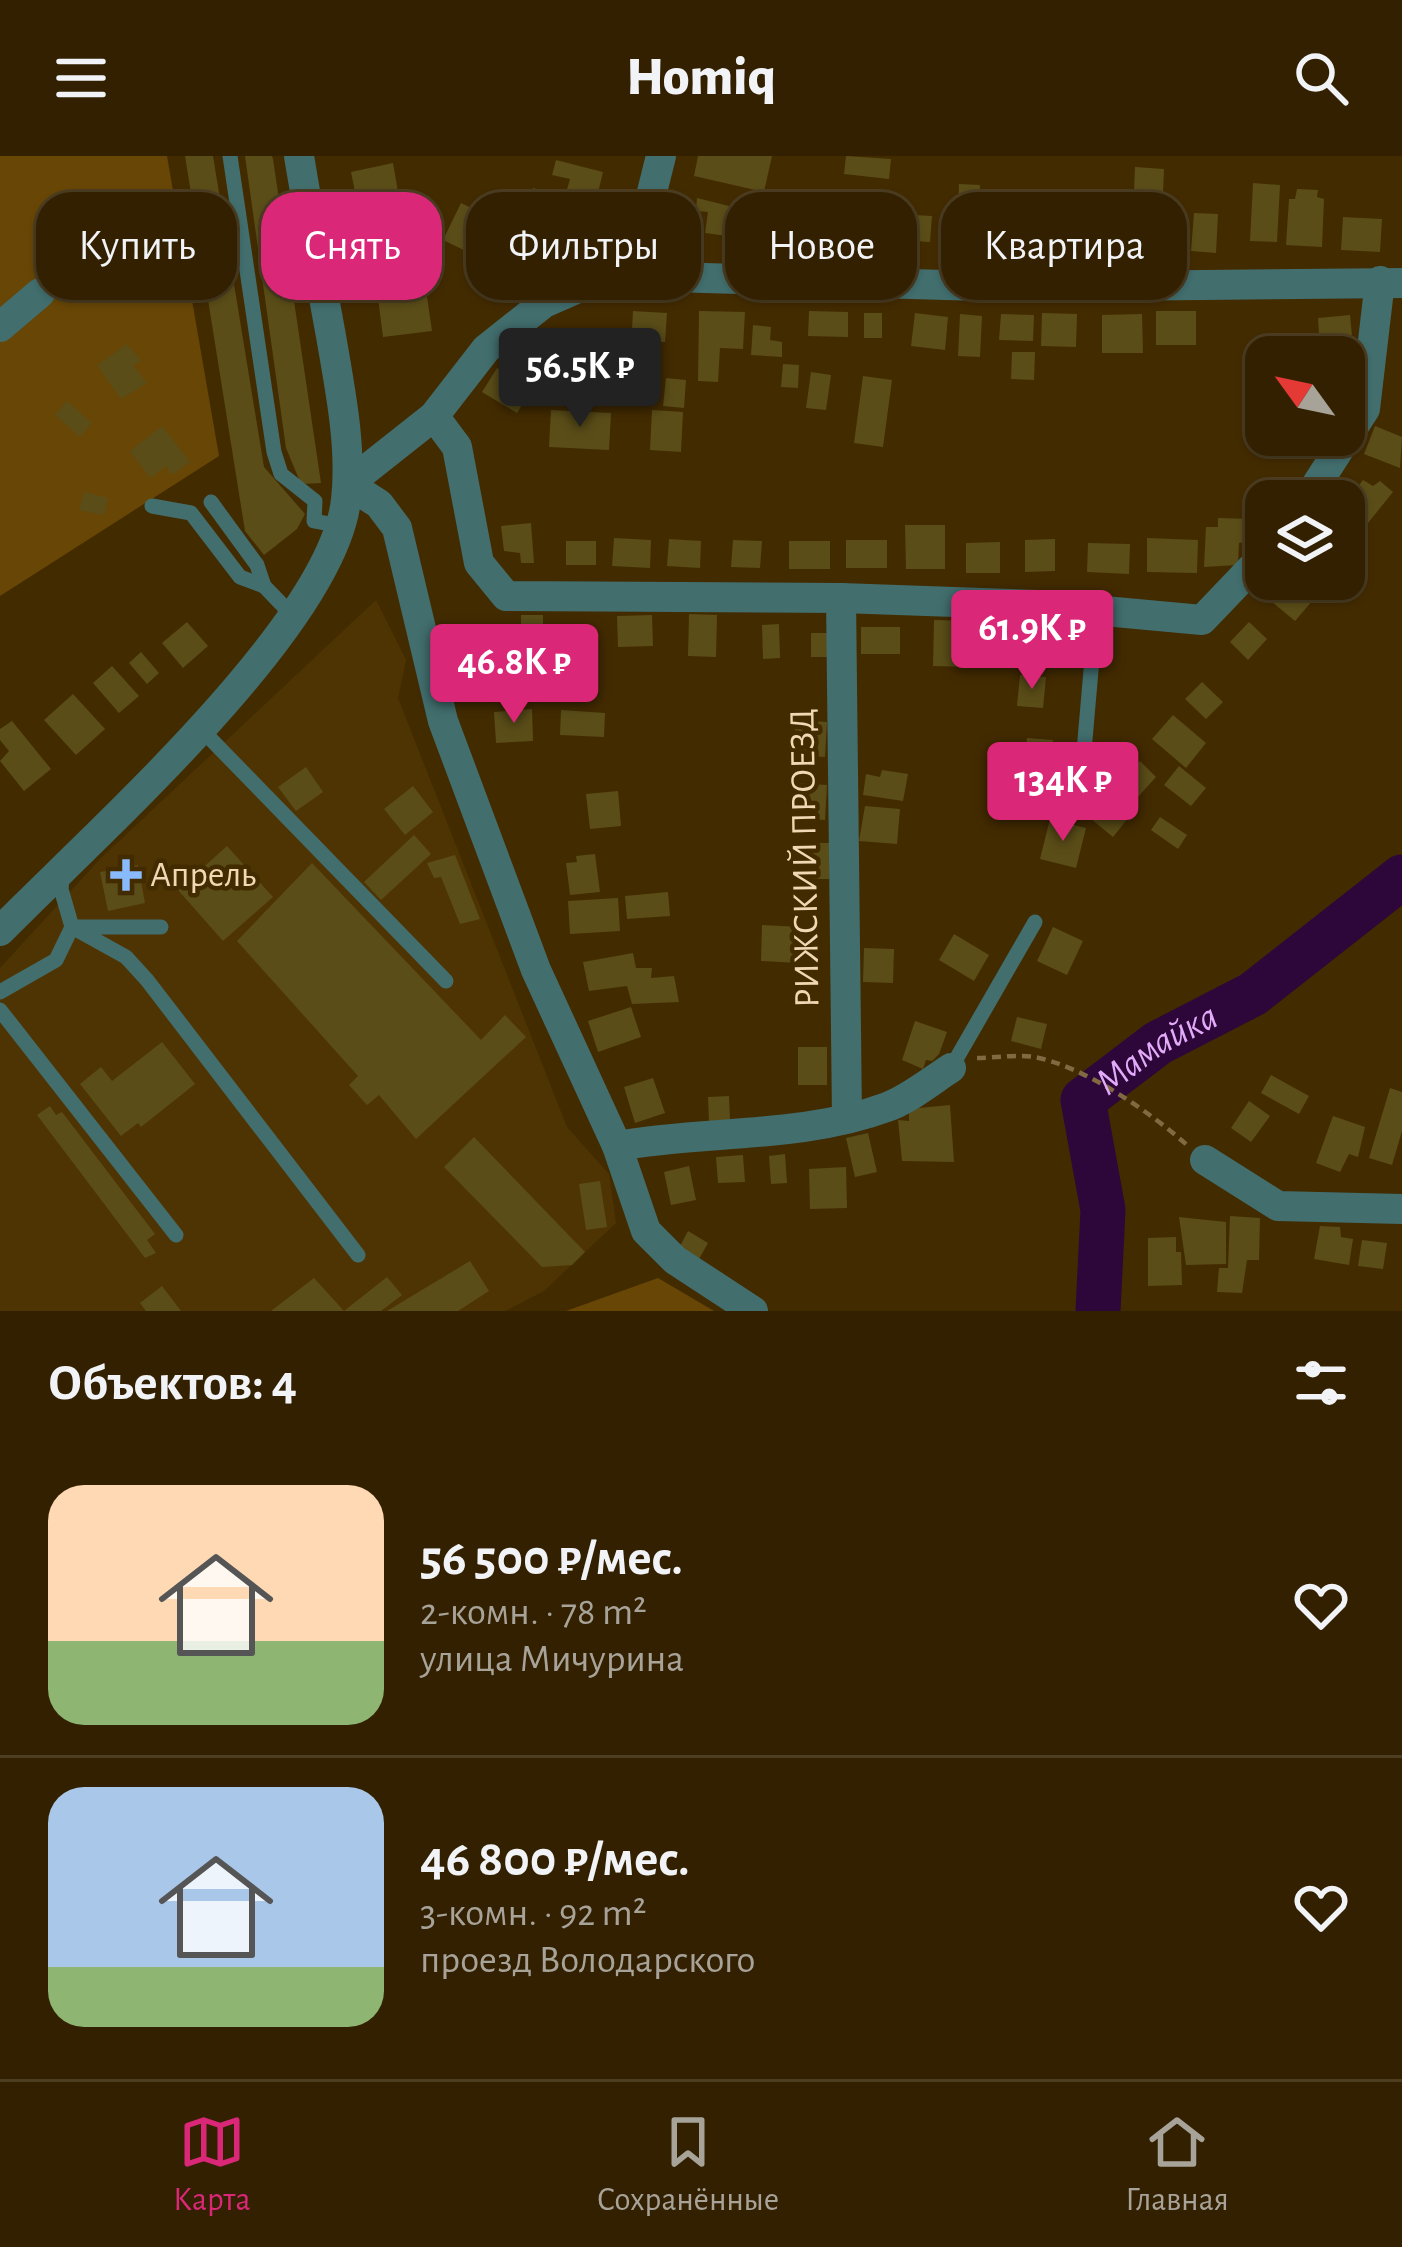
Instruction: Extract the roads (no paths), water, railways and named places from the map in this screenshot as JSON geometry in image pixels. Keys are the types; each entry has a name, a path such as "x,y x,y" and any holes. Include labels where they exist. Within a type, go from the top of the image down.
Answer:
{"street":[{"path":"0,931 200,728 293,616 341,526 348,484 341,393 298,156"},
{"path":"652,192 661,156"},
{"path":"701,278 1016,287 1391,282 1365,409 1319,480"},
{"path":"0,327 36,296"},
{"path":"348,484 434,416 486,349 551,300"},
{"path":"434,416 457,447 479,563 506,596 841,598 1039,605 1202,620 1245,575"},
{"path":"348,484 379,504 397,528 442,721 536,970 617,1146 646,1231 675,1260 753,1311"},
{"name":"РИЖСКИЙ ПРОЕЗД","path":"841,598 847,1118"},
{"path":"617,1146 677,1135 784,1130 847,1118 890,1106 954,1064"},
{"path":"1205,1160 1278,1206 1402,1209"}],"lane":[{"path":"230,156 274,452 281,474 315,501 314,521 341,526"},
{"path":"211,502 257,566 264,586 293,616"},
{"path":"152,506 191,513 240,577 264,586"},
{"path":"1080,797 1096,613"},
{"path":"200,728 446,981"},
{"path":"0,992 56,960 72,928 61,889 64,866"},
{"path":"954,1064 1035,922"},
{"path":"126,956 141,927"},
{"path":"72,928 161,927"},
{"path":"72,928 126,956 358,1255"},
{"path":"0,1010 176,1235"}],"waterway":[{"name":"Мамайка","path":"1098,1311 1103,1210 1083,1100 1158,1043 1253,994 1402,877"}],"place":[{"name":"Апрель","path":"126,875"}]}
